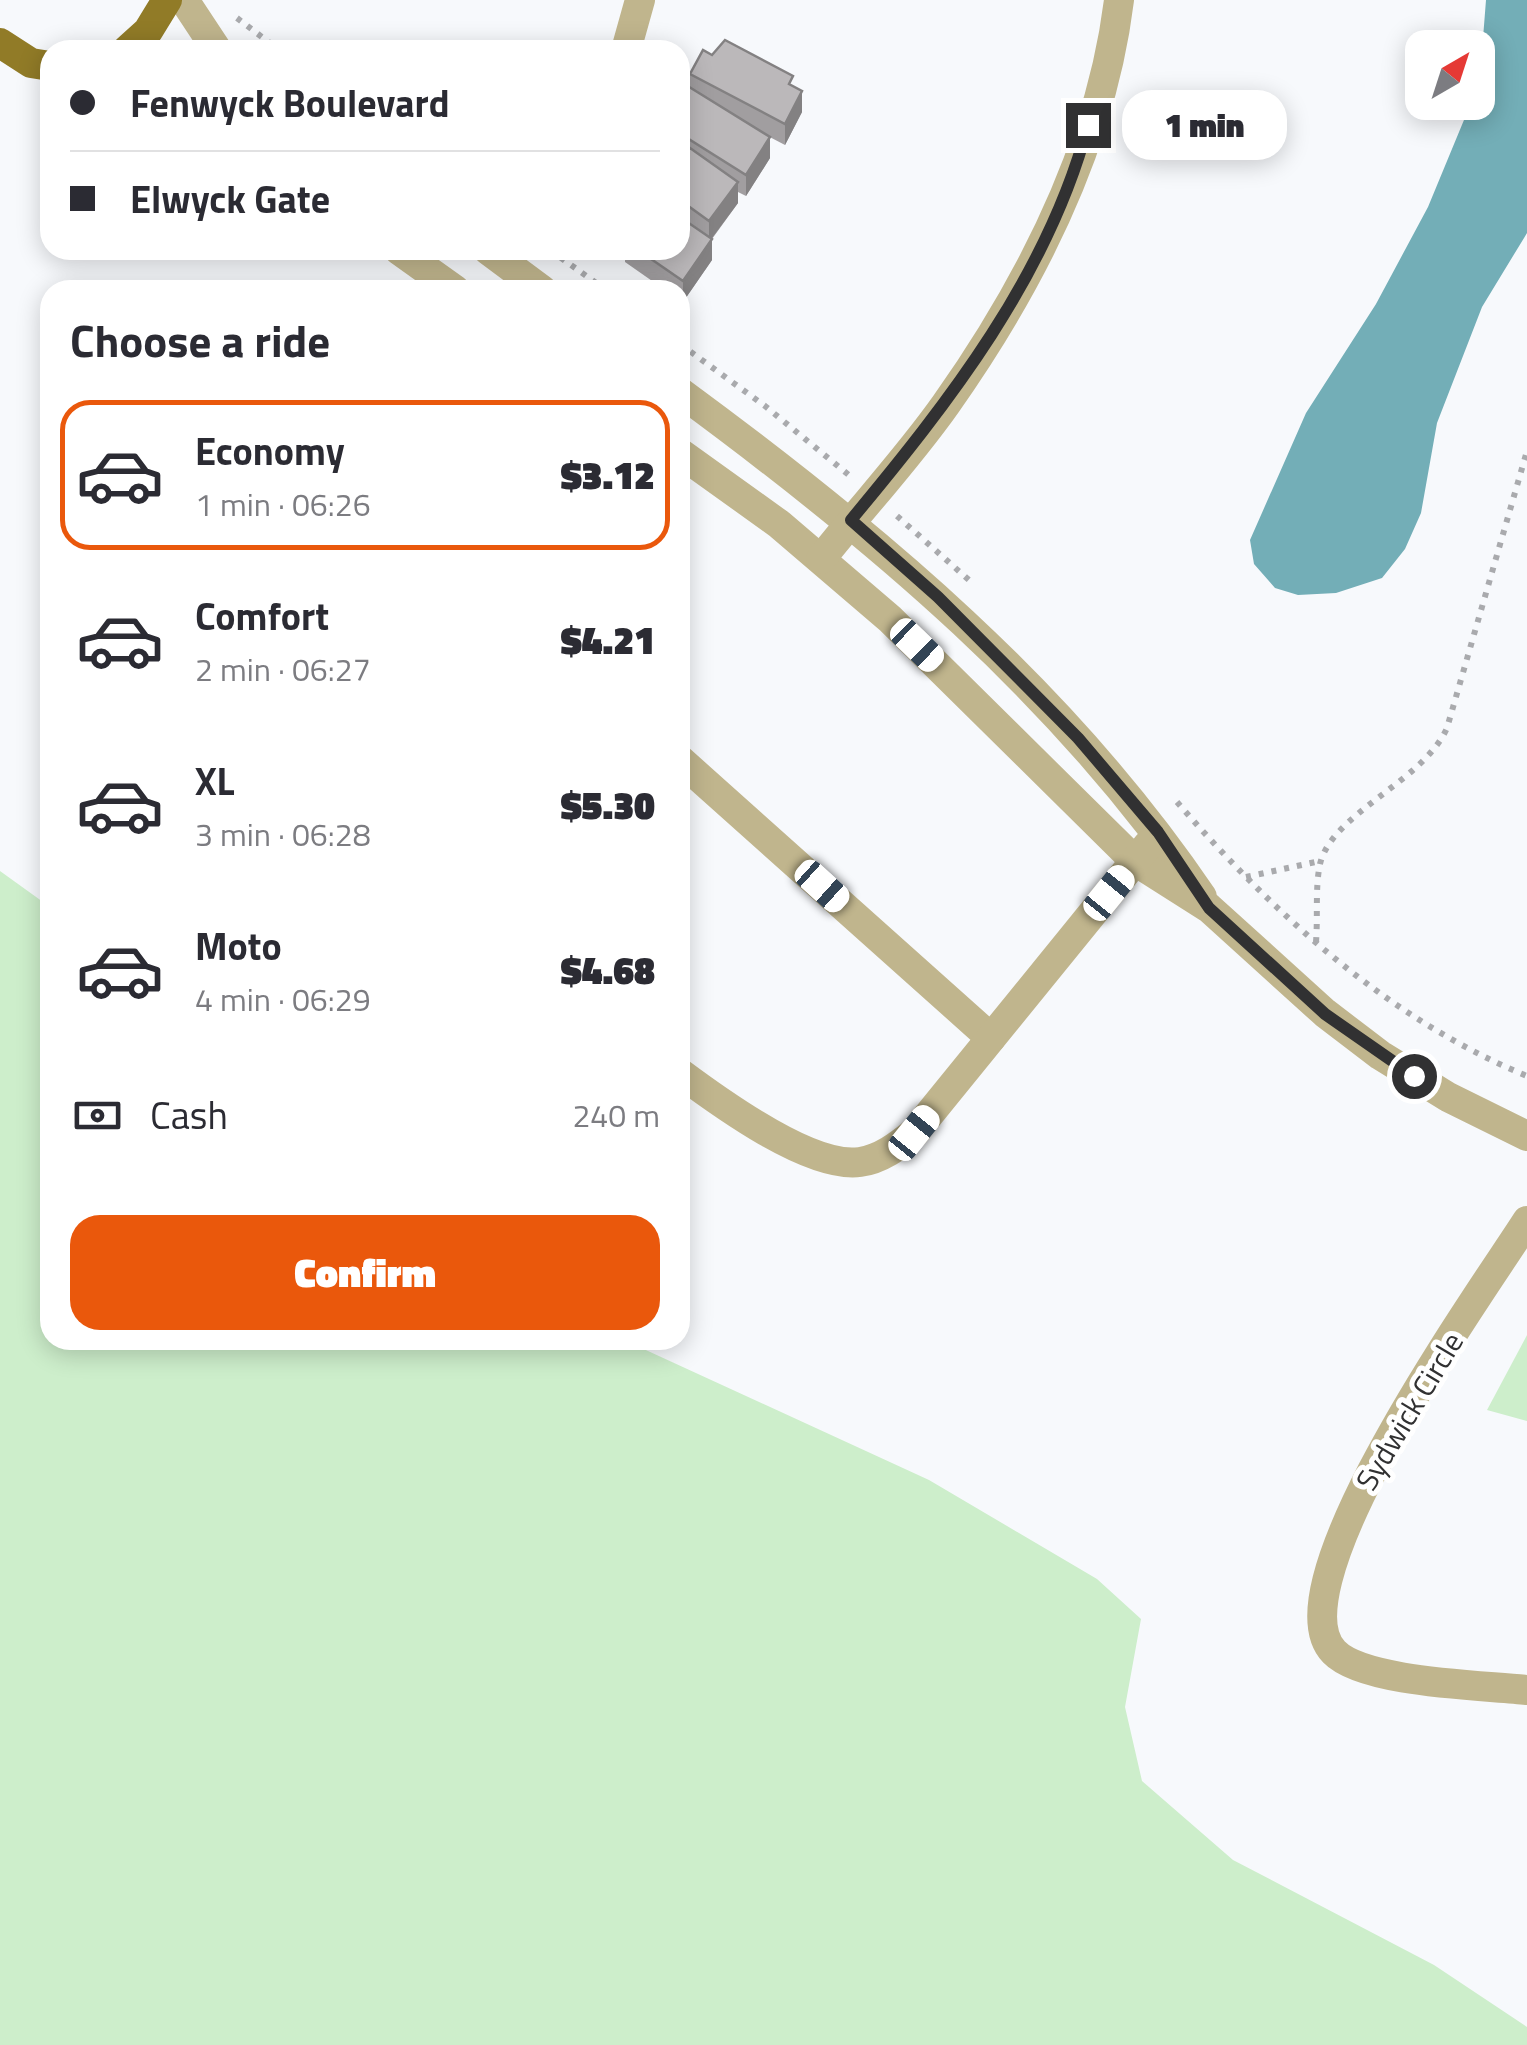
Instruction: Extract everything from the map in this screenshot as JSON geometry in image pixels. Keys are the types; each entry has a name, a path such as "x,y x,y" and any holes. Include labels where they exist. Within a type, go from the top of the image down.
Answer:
{"main road":[{"path":"138,40 148,31 167,0"},
{"path":"0,43 40,65"},
{"path":"0,72 40,68"}],"street":[{"path":"184,0 210,40"},
{"path":"629,40 640,0"},
{"path":"821,558 944,406 1040,251 1080,158 1118,0"},
{"path":"413,260 442,280"},
{"path":"465,280 484,260"},
{"path":"504,260 529,280"},
{"path":"690,399 851,520 938,597 1020,678 1158,832 1209,908"},
{"path":"690,460 821,558 890,619 1135,861 1209,908 1325,1014 1380,1055 1448,1097 1527,1136"},
{"path":"690,769 992,1038"},
{"path":"690,1080 829,1160 858,1162 891,1152 914,1133 1158,832"},
{"name":"Sydwick Circle","path":"1527,1222 1377,1456 1322,1600 1324,1635 1335,1654 1358,1666 1384,1673 1527,1690"}],"path":[{"path":"236,18 266,40"},
{"path":"564,260 592,280"},
{"path":"1316,942 1320,861 1366,806 1437,751 1527,451"},
{"path":"1246,876 1320,861"}],"green space":[{"path":"0,871 40,900 40,1350 646,1350 929,1480 1097,1579 1141,1619 1125,1707 1142,1781 1233,1860 1434,1965 1527,2027 1527,2045 0,2045"},
{"path":"1527,1335 1527,1421 1487,1410"}],"water":[{"path":"1486,0 1527,0 1527,233 1482,307 1437,423 1421,513 1405,549 1382,578 1336,593 1298,595 1275,588 1254,564 1250,540 1306,413 1376,304 1428,207 1464,120 1495,120 1495,30 1484,30"}],"building":[{"path":"725,40 793,76 789,84 802,91 785,124 690,74 703,50 712,55"},
{"path":"690,87 770,137 746,175 690,140"},
{"path":"690,148 738,182 709,221 690,207"},
{"path":"690,224 712,239 682,280 653,260 690,260"}],"route":[{"path":"1088,125 1080,158 1040,251 995,330 944,406 851,520 938,597 1078,738 1158,832 1209,908 1325,1014 1414,1076"}]}
